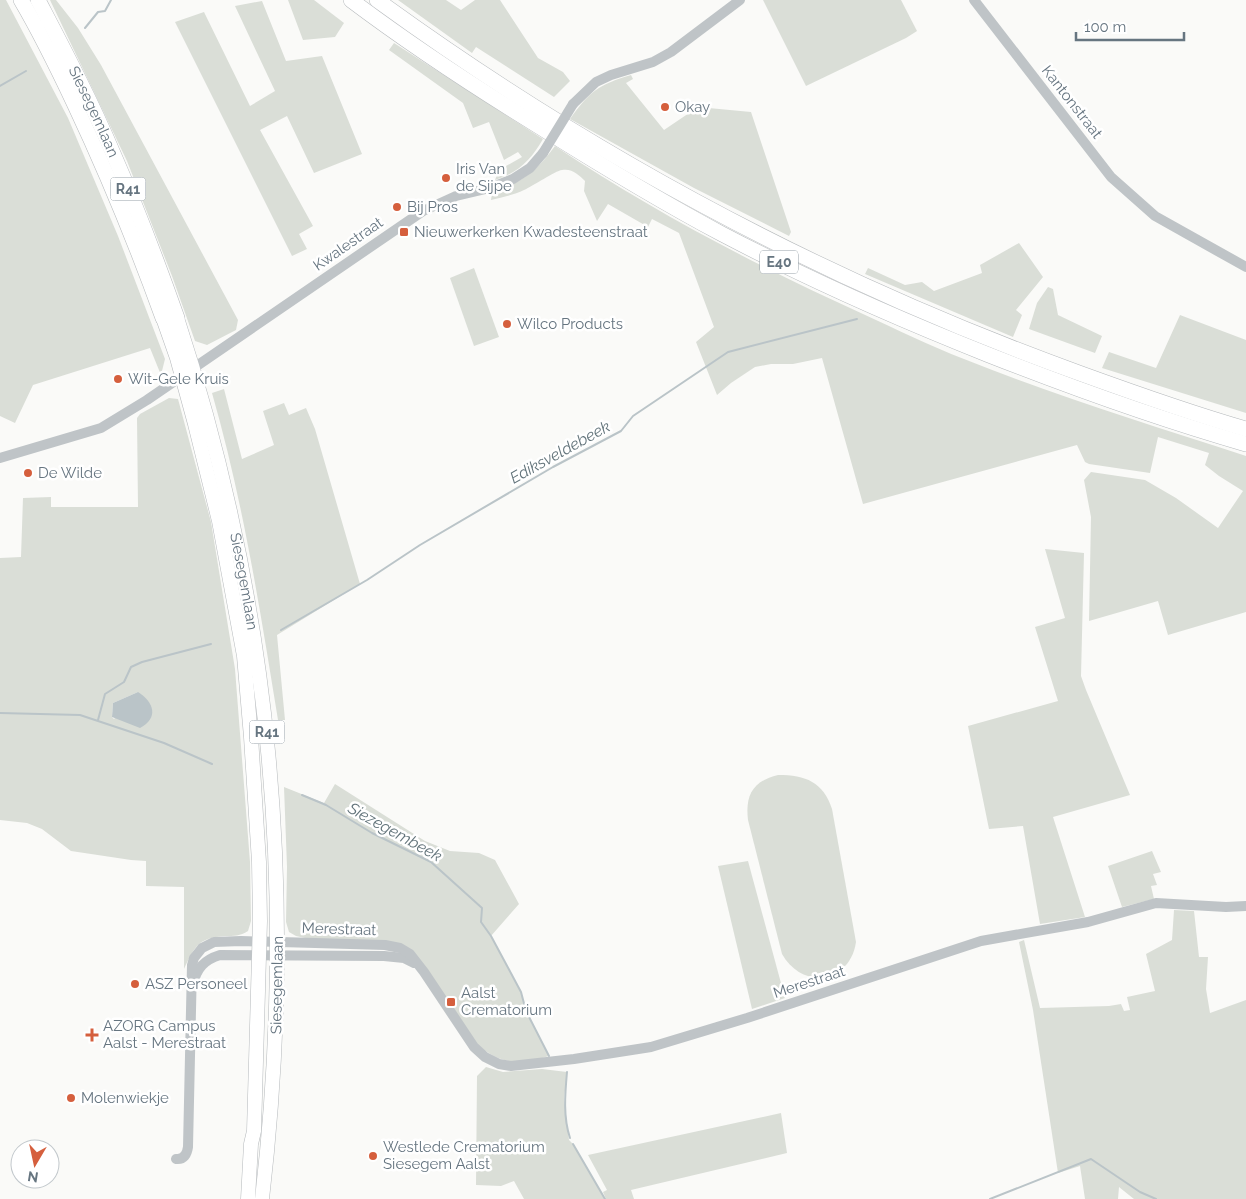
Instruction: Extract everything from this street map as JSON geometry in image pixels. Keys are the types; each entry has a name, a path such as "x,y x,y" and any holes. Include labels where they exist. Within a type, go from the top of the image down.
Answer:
{"highway":[{"name":"Siesegemlaan","path":"21,0 99,156 142,259 193,368 234,524 258,657 268,736 276,854 278,949 275,1045 262,1199"},
{"name":"Siesegemlaan","path":"38,0 72,64 112,149 147,234 170,318 182,377 219,521 244,656 259,862 254,1131 251,1144 248,1199"},
{"name":"E40","path":"351,0 425,53 496,100 644,190 723,234 846,294 1034,373 1133,409 1246,444"},
{"name":"E40","path":"378,0 431,40 513,94 652,178 730,221 851,281 958,327 1040,359 1138,394 1246,429"}],"street":[{"name":"Kwalestraat","path":"0,458 101,428 182,377 423,211 456,196 490,188 513,179 530,168 543,153 573,104 596,82 611,74 653,62 671,52 740,0"},
{"name":"Kantonstraat","path":"974,0 1111,176 1155,216 1246,267"},
{"name":"Merestraat","path":"191,992 198,970 202,964 210,958 220,955 258,956 278,949 393,946 410,954 474,1047 485,1057 505,1065 529,1065 650,1047 747,1018 981,941 1088,922 1156,903 1226,907 1246,906"},
{"name":"Merestraat","path":"176,1159 179,1160 185,1156 188,1146 191,992 194,958 202,948 214,942 259,942 278,949"}],"shaded area":[{"path":"0,0 6,0 68,118 118,236 165,359 161,375 150,348 33,385 15,423 0,416"},
{"path":"50,0 56,0 78,28 101,65 238,320 236,330 207,345 195,341 127,161"},
{"path":"288,0 314,0 344,23 335,37 303,40"},
{"path":"398,0 446,0 461,10 475,0 500,0 538,58 563,72 570,81 554,97 476,47 472,53"},
{"path":"763,0 901,0 917,31 806,86"},
{"path":"262,1 286,61 322,56 362,154 314,173 287,116 260,130 313,226 299,234 307,249 292,256 175,22 204,12 250,106 275,91 235,6"},
{"path":"394,43 543,139 534,153 511,174 495,180 499,170 522,157 518,152 504,160 489,122 473,128 463,103 389,50"},
{"path":"631,75 633,79 626,83 664,130 698,107 751,112 791,232 789,236 694,188 570,119 589,95 610,82"},
{"path":"555,146 629,193 745,257 823,296 926,343 964,359 1104,410 1246,456 1246,612 1168,635 1158,601 1089,621 1091,517 1084,480 1091,472 1145,480 1176,498 1218,528 1243,491 1205,465 1209,453 1158,437 1150,473 1089,464 1085,462 1077,445 863,504 822,358 793,364 771,364 755,367 717,395 696,342 714,327 679,233 652,219 648,227 608,204 597,221 584,191 585,181 578,174 569,170 559,171 520,192 491,200 492,193 512,185 528,175"},
{"path":"1019,243 1043,277 1016,310 1022,315 1013,337 865,274 868,268 905,285 922,282 934,291 982,273 980,265"},
{"path":"474,268 499,337 474,346 450,278"},
{"path":"1048,287 1053,289 1058,315 1102,336 1095,353 1029,329 1037,303"},
{"path":"1180,315 1246,340 1246,413 1102,368 1109,352 1156,368"},
{"path":"224,389 242,459 274,445 263,411 284,403 289,415 306,408 315,429 360,584 277,635 285,720 278,720 242,515 212,393"},
{"path":"169,398 178,399 211,522 235,669 250,862 251,921 248,931 242,934 216,937 203,941 191,954 184,969 184,887 146,886 146,861 71,851 42,829 27,823 0,820 0,558 21,557 23,498 51,497 51,507 138,507 137,418 140,414","holes":["138,692 114,719 112,717 113,703"]},
{"path":"1045,549 1084,553 1081,676 1130,795 1053,817 1085,917 1040,924 1023,826 989,829 968,726 1058,701 1035,627 1065,618"},
{"path":"138,692 151,705 152,715 146,724 140,728 112,717 113,703"},
{"path":"778,775 788,775 812,782 824,792 832,809 856,942 852,956 845,966 835,974 825,977 813,977 802,974 791,966 782,954 748,820 748,803 752,790 762,781"},
{"path":"335,784 425,841 450,851 479,853 495,860 519,904 491,936 521,992 526,1011 549,1056 520,1062 502,1059 486,1051 477,1044 413,951 305,938 289,932 286,922 287,867 284,787 324,803"},
{"path":"1152,851 1161,872 1153,874 1157,885 1151,886 1154,899 1122,907 1108,866"},
{"path":"748,861 785,998 752,1009 718,866"},
{"path":"1174,910 1194,911 1199,957 1208,957 1206,989 1210,1013 1246,1000 1246,1199 1134,1199 1119,1187 1118,1199 1085,1199 1080,1166 1058,1173 1033,1010 1019,942 1024,940 1040,1008 1121,1004 1124,1011 1130,1010 1127,997 1155,991 1146,954 1172,940"},
{"path":"486,1067 503,1072 542,1069 567,1072 564,1099 569,1140 605,1199 524,1199 514,1181 501,1186 476,1185 477,1076"},
{"path":"781,1113 787,1153 631,1190 634,1199 606,1199 603,1192 607,1190 588,1155"}],"waterway":[{"path":"85,28 98,12 105,11 111,0"},
{"path":"0,86 26,71"},
{"name":"Ediksveldebeek","path":"281,630 553,467 621,431 633,416 728,352 857,319"},
{"name":"Ediksveldebeek","path":"98,720 105,694 124,682 131,667 142,662 211,644"},
{"name":"Siezegembeek","path":"0,713 80,715 164,743 212,764"},
{"name":"Siezegembeek","path":"302,795 326,805 372,833 431,862 482,908 481,922 491,936 521,992 526,1011 549,1056"},
{"name":"Siezegembeek","path":"567,1072 565,1114 570,1138"},
{"name":"Siezegembeek","path":"573,1144 605,1199"},
{"name":"Siezegembeek","path":"990,1199 1091,1159 1140,1192 1156,1199"}],"place":[{"name":"Okay","path":"665,107"},
{"name":"Iris Van de Sijpe","path":"446,178"},
{"name":"Bij Pros","path":"397,207"},
{"name":"Nieuwerkerken Kwadesteenstraat","path":"404,232"},
{"name":"Wilco Products","path":"507,324"},
{"name":"Wit-Gele Kruis","path":"118,379"},
{"name":"De Wilde","path":"28,473"},
{"name":"ASZ Personeel","path":"135,984"},
{"name":"Aalst Crematorium","path":"451,1002"},
{"name":"AZORG Campus Aalst - Merestraat","path":"92,1035"},
{"name":"Molenwiekje","path":"71,1098"},
{"name":"Westlede Crematorium Siesegem Aalst","path":"373,1156"}]}
